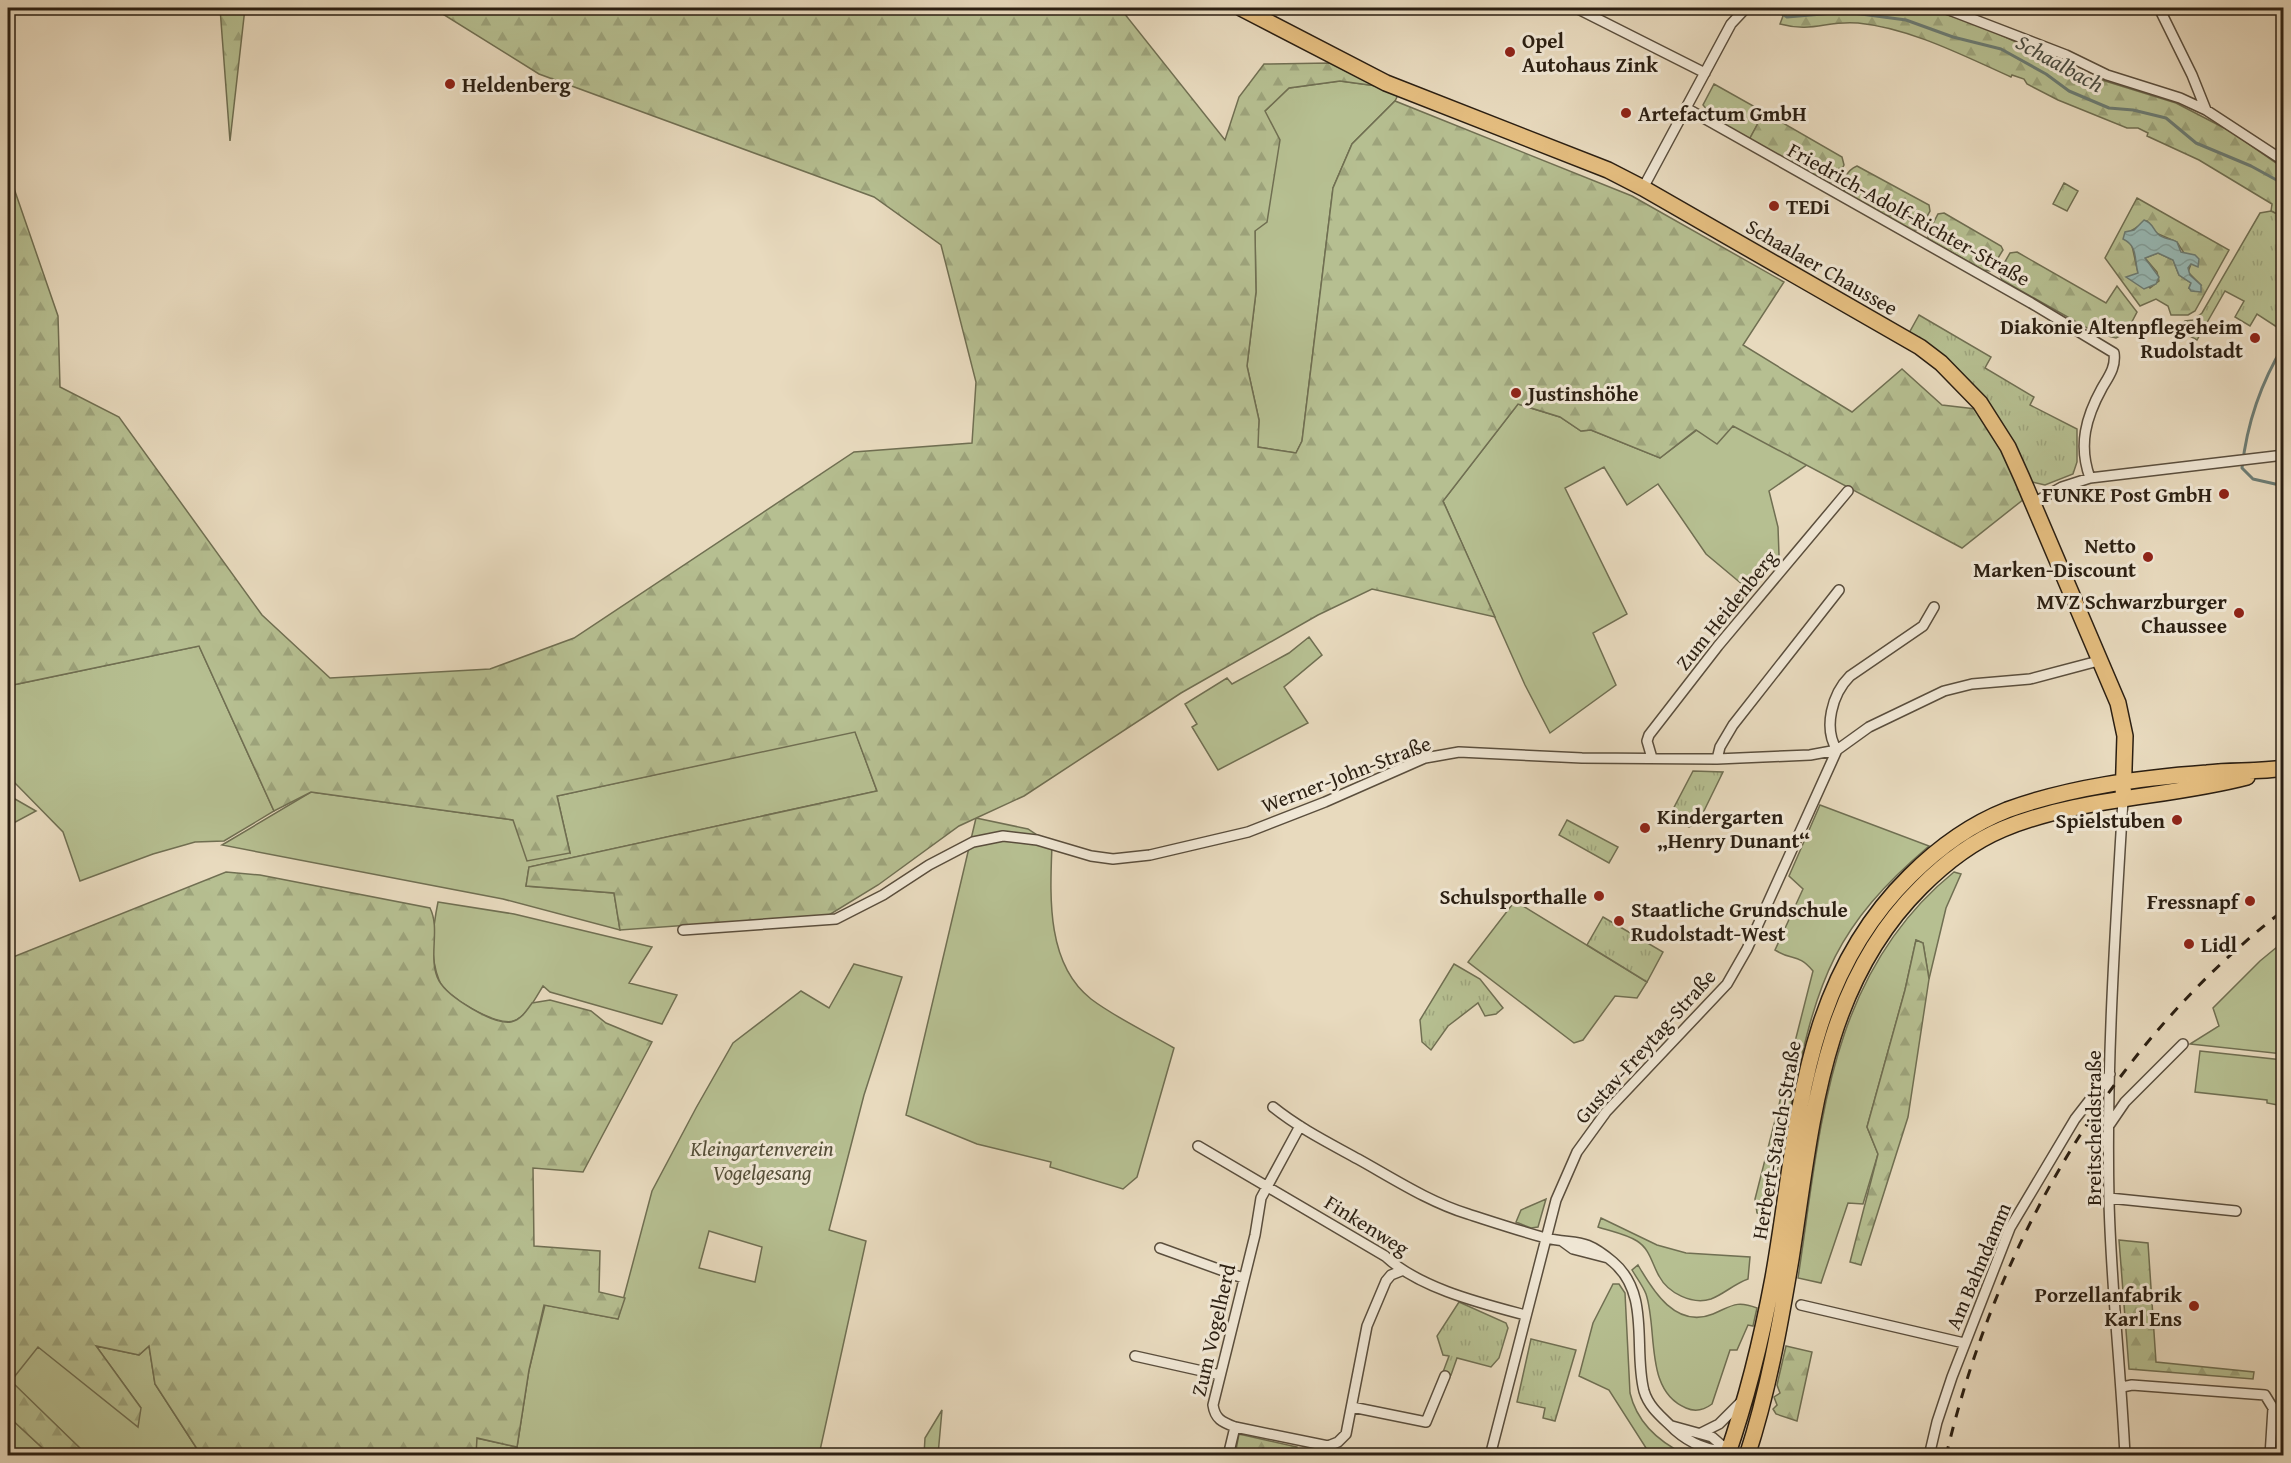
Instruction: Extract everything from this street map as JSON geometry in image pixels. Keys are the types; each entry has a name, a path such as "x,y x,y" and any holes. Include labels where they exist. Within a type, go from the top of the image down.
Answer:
{"main road":[{"name":"Schaalaer Chaussee","path":"1241,8 1386,83 1608,170 1920,347 1941,363 1969,390 1994,423 2033,503 2102,660 2123,721 2123,800"},
{"name":"Herbert-Stauch-Straße","path":"1729,1454 1761,1338 1796,1120 1812,1052 1830,997 1860,937 1903,883 1934,853 1971,826 2034,801 2124,781 2280,769"},
{"name":"Herbert-Stauch-Straße","path":"1749,1448 1781,1316 1811,1122 1821,1074 1840,1011 1871,948 1896,913 1926,882 1982,840 2026,821 2123,800 2186,791 2280,769"},
{"path":"1729,1454 1749,1448"}],"street":[{"path":"1576,8 1705,73"},
{"path":"1643,188 1731,24 1746,8"},
{"path":"1944,8 2047,47 2107,75 2180,98 2206,110 2283,161"},
{"path":"2159,8 2192,75 2206,110"},
{"name":"Friedrich-Adolf-Richter-Straße","path":"1686,108 2041,308 2114,353 2114,365 2090,410 2085,428 2084,460 2090,478"},
{"path":"2033,503 2062,487 2090,478 2251,457 2283,455"},
{"name":"Zum Heidenberg","path":"1652,758 1647,741 1649,735 1719,646 1848,491"},
{"path":"1717,759 1720,747 1733,724 1839,590"},
{"path":"1838,750 1829,734 1830,721 1842,685 1850,676 1923,626 1934,607"},
{"name":"Werner-John-Straße","path":"683,930 836,919 883,895 929,865 973,842 1002,836 1036,840 1091,856 1113,859 1159,853 1248,832 1425,759 1459,752 1717,759 1810,755 1838,750 1869,727 1944,691 1972,684 2030,679 2102,660"},
{"name":"Gustav-Freytag-Straße","path":"1490,1455 1545,1238 1565,1175 1588,1134 1727,984 1747,949 1838,750"},
{"name":"Breitscheidstraße","path":"2123,800 2117,881 2110,1074 2109,1198 2112,1290 2122,1387 2125,1455"},
{"path":"2110,1124 2125,1102 2183,1044"},
{"name":"Am Bahndamm","path":"1929,1455 1937,1422 1964,1343 2010,1228 2075,1119 2110,1074"},
{"path":"1273,1107 1300,1126 1423,1195 1465,1213 1545,1238 1575,1240 1595,1247 1620,1268 1633,1292 1638,1315 1645,1392 1652,1407 1671,1426 1702,1448 1729,1454"},
{"name":"Zum Vogelherd","path":"1300,1126 1266,1186 1212,1405 1214,1414 1221,1422 1235,1427 1328,1446 1338,1442 1346,1434 1367,1326 1386,1281 1391,1275 1401,1271"},
{"name":"Finkenweg","path":"1198,1146 1385,1256 1401,1271 1481,1303 1525,1315"},
{"path":"2109,1198 2236,1211"},
{"path":"1163,1251 1243,1278"},
{"path":"1801,1305 1964,1343"},
{"path":"1138,1358 1220,1375"},
{"path":"1352,1407 1426,1422 1445,1376"},
{"path":"2122,1387 2132,1385 2265,1395 2273,1408 2270,1455"},
{"path":"1701,1433 1719,1424 1743,1401"},
{"path":"1671,1426 1712,1437 1729,1454"},
{"path":"1228,1455 1235,1427"}],"green space":[{"path":"220,8 245,8 230,141"},
{"path":"433,8 1114,8 1124,13 1225,140 1239,97 1264,64 1330,63 1377,86 1340,81 1289,88 1265,111 1280,140 1267,222 1255,231 1256,292 1247,366 1259,420 1258,447 1296,453 1302,441 1333,188 1352,144 1395,101 1632,196 1784,282 1743,345 1852,412 1902,369 1942,405 1976,409 2004,454 2024,499 1962,548 1733,426 1717,444 1696,430 1660,458 1591,430 1581,431 1560,417 1518,404 1443,501 1495,617 1372,589 1318,615 1181,693 1024,796 959,826 878,885 829,915 620,930 614,893 526,886 529,867 877,791 855,732 557,796 570,853 527,861 513,820 311,792 274,811 199,646 8,686 8,171 58,316 60,387 119,417 262,615 330,678 490,669 574,638 854,452 972,443 976,382 941,245 874,197 539,74"},
{"path":"1786,8 1903,8 1923,11 1924,8 1975,23 2089,76 2176,103 2230,131 2283,168 2283,217 2271,211 2272,204 2199,160 2147,136 2148,133 2138,128 2127,128 2058,100 2027,84 2024,79 2012,75 2011,77 1917,37 1878,26 1858,23 1811,27 1780,24"},
{"path":"1340,81 1377,86 1398,95 1395,101 1352,144 1333,188 1302,441 1296,453 1257,447 1259,420 1247,366 1256,292 1255,231 1265,111 1289,88"},
{"path":"1714,84 1764,112 1749,140 1714,118 1703,105"},
{"path":"1764,112 1842,157 1844,165 1836,181 1826,183 1749,140"},
{"path":"1857,166 1929,205 1930,211 1920,229 1911,231 1845,193 1843,185 1845,177"},
{"path":"2064,183 2078,191 2067,211 2053,204"},
{"path":"2137,198 2229,250 2195,311 2188,315 2171,315 2168,306 2156,299 2140,306 2105,258","holes":["2147,221 2156,233 2177,242 2191,264 2188,272 2201,285 2189,288 2191,283 2179,275 2173,260 2158,253 2145,258 2157,272 2159,281 2150,288 2136,275 2138,273 2129,232"]},
{"path":"2271,211 2283,217 2283,331 2257,314 2250,326 2235,317 2244,301 2225,291 2197,340 2179,330 2185,321 2193,320 2202,313 2260,213"},
{"path":"1944,213 2001,246 2003,250 1990,271 1983,270 1928,239 1928,233 1938,214"},
{"path":"2017,252 2106,303 2117,286 2137,312 2126,333 2116,338 2096,333 2002,280 1999,272 2010,253"},
{"path":"1919,315 1991,357 1985,368 2034,397 2030,405 2077,429 2077,462 2073,474 2045,485 2032,482 2018,453 1908,335"},
{"path":"1518,404 1560,417 1581,431 1591,430 1660,458 1697,430 1733,425 1808,464 1769,491 1778,527 1779,555 1749,590 1706,554 1658,484 1627,505 1604,467 1565,488 1627,614 1593,633 1616,685 1550,733 1525,685 1443,501"},
{"path":"1309,637 1322,655 1284,687 1308,723 1218,770 1192,727 1197,724 1185,704 1227,678 1232,684 1289,653"},
{"path":"199,646 274,811 224,841 195,842 153,854 80,881 63,832 12,780 8,748 8,686"},
{"path":"855,731 877,791 529,867 526,886 614,893 620,930 503,899 222,845 311,792 513,820 570,853 557,796"},
{"path":"1693,771 1723,772 1698,823 1689,827 1669,817"},
{"path":"8,795 36,811 8,826"},
{"path":"1820,805 1929,846 1897,875 1851,929 1822,986 1802,1054 1777,1170 1770,1216 1757,1213 1755,1199 1813,971 1799,959 1775,950 1803,889 1789,876"},
{"path":"976,818 1028,829 1052,845 1051,886 1054,928 1058,948 1076,984 1101,1006 1174,1048 1137,1177 1123,1189 1050,1167 1051,1162 977,1144 906,1115"},
{"path":"1567,820 1618,847 1609,863 1559,835"},
{"path":"226,872 260,875 430,908 434,925 434,963 439,981 452,995 472,1009 493,1019 511,1022 521,1017 532,1003 550,1000 591,1011 606,1023 652,1042 583,1172 533,1168 534,1246 600,1251 599,1292 625,1298 618,1319 544,1305 529,1370 517,1447 477,1438 476,1455 201,1455 155,1384 149,1346 139,1355 96,1346 141,1408 138,1427 38,1347 11,1381 87,1455 50,1455 8,1416 8,959"},
{"path":"1954,872 1961,874 1946,908 1929,979 1923,943 1916,940 1905,990 1867,1127 1878,1154 1863,1204 1848,1203 1821,1283 1798,1278 1824,1111 1837,1057 1855,1006 1879,958 1912,913"},
{"path":"1515,901 1647,982 1637,998 1615,996 1583,1040 1574,1043 1468,962"},
{"path":"438,902 514,914 652,947 629,983 677,995 662,1024 550,992 543,986 519,1019 506,1022 484,1015 461,1002 443,987 439,980 433,951 433,931"},
{"path":"1603,917 1663,952 1647,982 1587,945"},
{"path":"1916,940 1923,943 1929,979 1908,1117 1861,1265 1850,1262 1878,1154 1867,1127 1905,990"},
{"path":"2283,942 2283,1054 2190,1044 2219,1026 2213,1008 2260,961"},
{"name":"Kleingartenverein Vogelgesang","path":"854,964 902,977 864,1095 829,1230 866,1241 819,1455 476,1456 476,1438 517,1447 529,1370 545,1305 618,1319 652,1191 733,1043 801,991 829,1008","holes":["709,1231 762,1247 755,1282 699,1268"]},
{"path":"1454,964 1480,979 1503,1008 1496,1014 1485,1016 1478,1003 1448,1026 1431,1050 1422,1042 1420,1020"},
{"path":"2200,1051 2283,1060 2283,1106 2267,1103 2267,1100 2195,1092"},
{"path":"1546,1199 1538,1227 1531,1228 1516,1222 1521,1210"},
{"path":"1601,1218 1657,1245 1686,1253 1750,1257 1748,1279 1711,1299 1696,1300 1681,1296 1663,1282 1648,1252 1641,1244 1628,1236 1598,1227"},
{"path":"2119,1240 2148,1243 2156,1362 2254,1372 2253,1379 2129,1369"},
{"path":"1638,1265 1651,1286 1667,1305 1688,1316 1700,1317 1713,1314 1739,1304 1757,1308 1753,1326 1748,1325 1737,1350 1730,1350 1712,1404 1706,1408 1696,1410 1686,1408 1673,1400 1664,1388 1658,1374 1646,1294 1632,1270"},
{"path":"1613,1284 1619,1284 1625,1293 1630,1393 1633,1404 1638,1414 1658,1438 1686,1455 1656,1455 1646,1448 1609,1390 1579,1376 1593,1323"},
{"path":"1459,1302 1506,1323 1508,1328 1499,1358 1491,1367 1457,1358 1451,1375 1443,1372 1449,1356 1443,1355 1437,1336"},
{"path":"1531,1339 1576,1350 1555,1421 1543,1418 1545,1408 1517,1402"},
{"path":"37,1346 141,1408 96,1346 139,1355 149,1346 155,1384 201,1455 87,1455 10,1381"},
{"path":"1786,1346 1812,1352 1797,1421 1776,1414 1773,1409 1777,1405 1774,1397 1780,1393 1777,1385"},
{"path":"942,1410 938,1455 924,1455 925,1438"},
{"path":"8,1416 50,1455 8,1455"},
{"path":"1239,1434 1297,1447 1296,1451 1271,1455 1263,1448 1250,1455 1235,1455"}],"water":[{"path":"2144,220 2151,224 2160,236 2177,242 2181,252 2195,255 2199,259 2198,267 2191,264 2188,268 2190,275 2201,285 2201,292 2191,291 2189,288 2191,283 2179,275 2173,260 2158,253 2145,258 2159,277 2156,284 2144,289 2126,277 2138,273 2135,253 2131,245 2123,239 2125,232 2134,230"}],"waterway":[{"name":"Schaalbach","path":"1772,8 1787,17 1846,12 1906,20 1953,37 2001,49 2046,74 2069,91 2109,108 2133,110 2166,118 2196,143 2251,166 2282,183 2284,187"},
{"name":"Schaalbach","path":"2284,345 2261,389 2247,435 2242,468 2253,479 2284,486"}],"railway":[{"path":"1946,1456 1968,1377 1995,1300 2029,1225 2068,1154 2114,1086 2165,1022 2222,963 2284,910"}],"place":[{"name":"Opel Autohaus Zink","path":"1510,52"},
{"name":"Heldenberg","path":"450,84"},
{"name":"Artefactum GmbH","path":"1626,113"},
{"name":"TEDi","path":"1774,206"},
{"name":"Diakonie Altenpflegeheim Rudolstadt","path":"2255,338"},
{"name":"Justinshöhe","path":"1516,393"},
{"name":"FUNKE Post GmbH","path":"2224,494"},
{"name":"Netto Marken-Discount","path":"2148,557"},
{"name":"MVZ Schwarzburger Chaussee","path":"2239,613"},
{"name":"Spielstuben","path":"2177,820"},
{"name":"Kindergarten „Henry Dunant“","path":"1645,828"},
{"name":"Schulsporthalle","path":"1599,896"},
{"name":"Fressnapf","path":"2250,901"},
{"name":"Staatliche Grundschule Rudolstadt-West","path":"1619,921"},
{"name":"Lidl","path":"2189,944"},
{"name":"Porzellanfabrik Karl Ens","path":"2194,1306"}]}
